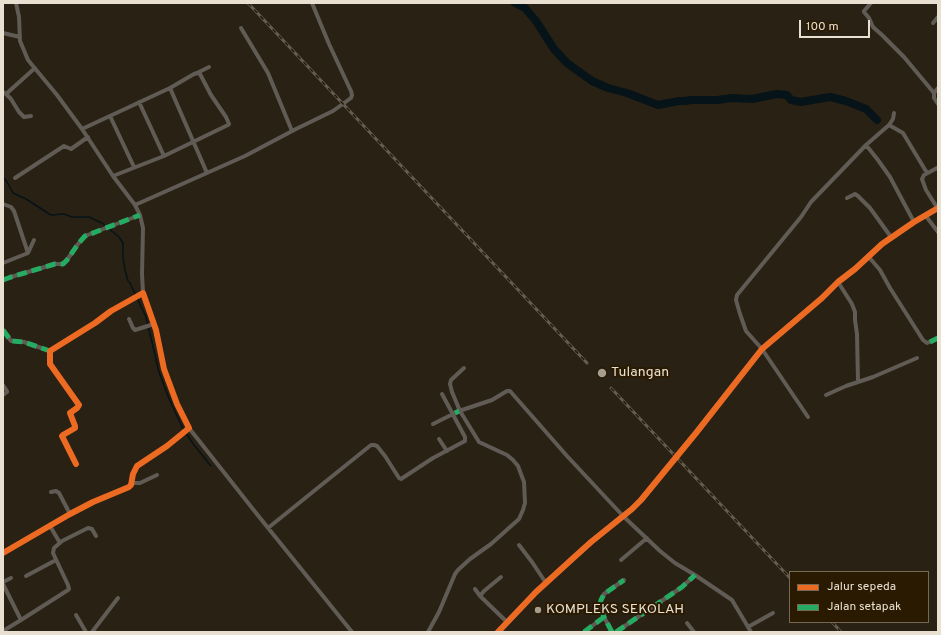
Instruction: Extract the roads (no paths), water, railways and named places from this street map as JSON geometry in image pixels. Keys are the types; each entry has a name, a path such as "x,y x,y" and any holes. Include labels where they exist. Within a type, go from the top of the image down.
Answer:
{"street":[{"path":"16,3 19,16 20,37 28,58 88,137 113,176 135,205 140,215 143,228 143,293 150,325 156,330 164,369 186,430 352,632"},
{"path":"135,205 245,156 333,111 349,100 352,95 312,3"},
{"path":"870,3 864,12 869,18 873,27 904,57 934,93 934,98 938,104"},
{"path":"933,23 938,17"},
{"path":"241,28 268,73 292,131"},
{"path":"3,33 20,37"},
{"path":"82,129 170,88 209,67"},
{"path":"31,116 24,118 5,93 35,68"},
{"path":"113,176 164,156 229,124 211,95 203,78 198,73"},
{"path":"170,88 207,173"},
{"path":"934,93 938,88"},
{"path":"139,102 164,156"},
{"path":"808,418 762,349 746,331 736,300 737,295 801,217 811,202 866,145 889,125 893,119 894,113"},
{"path":"110,116 134,167"},
{"path":"889,125 901,132 927,173"},
{"path":"15,178 64,146 71,149 88,137"},
{"path":"866,145 890,177 914,222"},
{"path":"498,632 546,583 641,500 762,349 891,237 938,209 926,190 922,179 927,173 936,168"},
{"path":"847,198 855,194 858,196 870,208 891,237"},
{"path":"3,204 14,210 28,253"},
{"path":"928,214 938,232"},
{"path":"3,280 55,264 63,264 86,236 140,215"},
{"path":"3,262 28,253 34,240"},
{"path":"868,256 880,270 924,340 927,343 938,338"},
{"path":"838,282 852,304 855,312 858,381"},
{"path":"50,351 95,323 111,311 143,293"},
{"path":"129,320 135,330 150,325"},
{"path":"3,330 12,341 24,342 50,351"},
{"path":"50,351 50,364 79,405 70,413 75,428 62,436 76,464"},
{"path":"826,395 917,358"},
{"path":"268,528 370,445 377,446 385,456 398,478 401,479 433,458 466,440 450,384 451,380 464,368"},
{"path":"3,385 7,389 7,392 3,395"},
{"path":"433,424 457,412 492,400 510,391 566,456 646,538 674,563 732,600 751,632"},
{"path":"428,632 458,570 470,559 491,544 518,519 524,510 525,503 524,482 518,466 507,455 479,442 442,394"},
{"path":"3,554 70,514 93,502 129,487 132,483 133,474 137,466 155,455 186,430"},
{"path":"439,439 447,451"},
{"path":"132,483 140,483 156,475"},
{"path":"51,492 56,491 59,493 70,514"},
{"path":"50,526 60,543"},
{"path":"3,631 69,589 53,550 60,543 88,528 92,529 96,536"},
{"path":"621,560 646,538"},
{"path":"519,546 546,583"},
{"path":"26,576 56,560"},
{"path":"616,632 677,590 695,575"},
{"path":"480,596 501,577"},
{"path":"11,578 3,583 21,620"},
{"path":"612,632 604,617 600,605 601,600 604,594 624,580"},
{"path":"475,589 480,596 507,622"},
{"path":"92,632 118,598"},
{"path":"748,626 773,613"},
{"path":"76,614 86,632"},
{"path":"584,632 604,617"},
{"path":"688,622 694,632"}],"waterway":[{"path":"515,3 525,8 536,21 554,49 567,63 592,81 658,105 691,100 718,100 732,98 752,99 777,94 787,95 791,100 801,102 830,97 846,101 866,109 877,120"},
{"path":"3,177 13,193 26,199 51,215 64,214 72,217 89,217 102,223 119,237 123,243 123,258 128,281 146,317 159,372 168,396 182,427 211,466"}],"railway":[{"path":"248,3 587,363"},
{"path":"611,388 789,577"},
{"path":"833,623 841,632"}],"place":[{"name":"Tulangan","path":"602,373"},
{"name":"KOMPLEKS SEKOLAH","path":"538,610"}]}
